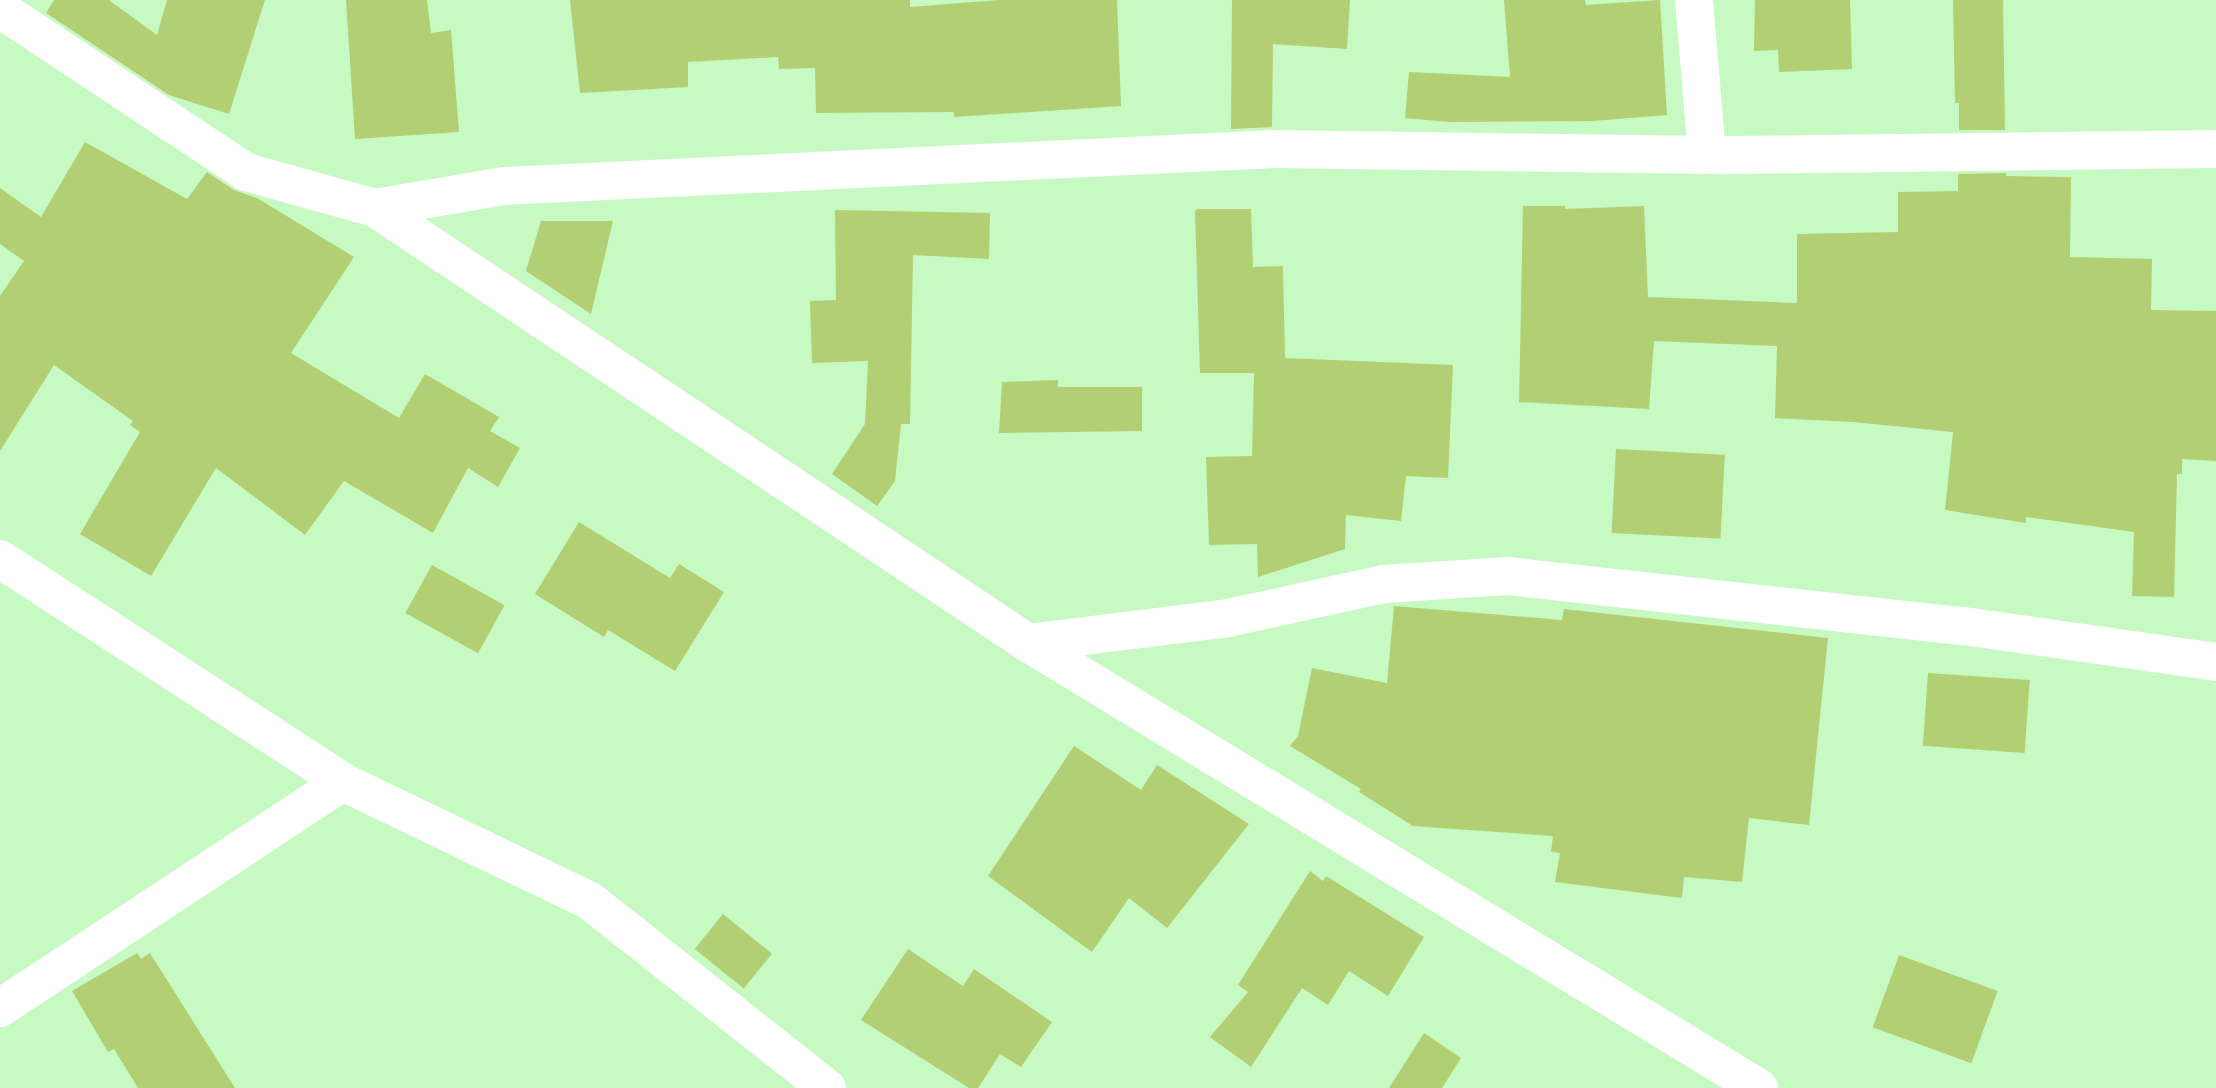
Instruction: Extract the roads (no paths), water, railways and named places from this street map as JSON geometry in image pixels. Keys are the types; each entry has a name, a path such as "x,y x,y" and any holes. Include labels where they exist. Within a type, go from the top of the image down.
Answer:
{"street":[{"path":"1694,0 1707,154"},
{"path":"0,9 246,172 375,208 1028,643 1759,1088"},
{"path":"375,208 504,186 1274,149 1707,154 2216,149"},
{"path":"0,559 343,782 590,901 827,1088"},
{"path":"1028,643 1228,618 1384,584 1508,576 1964,626 2216,662"},
{"path":"0,1008 343,782"}]}
